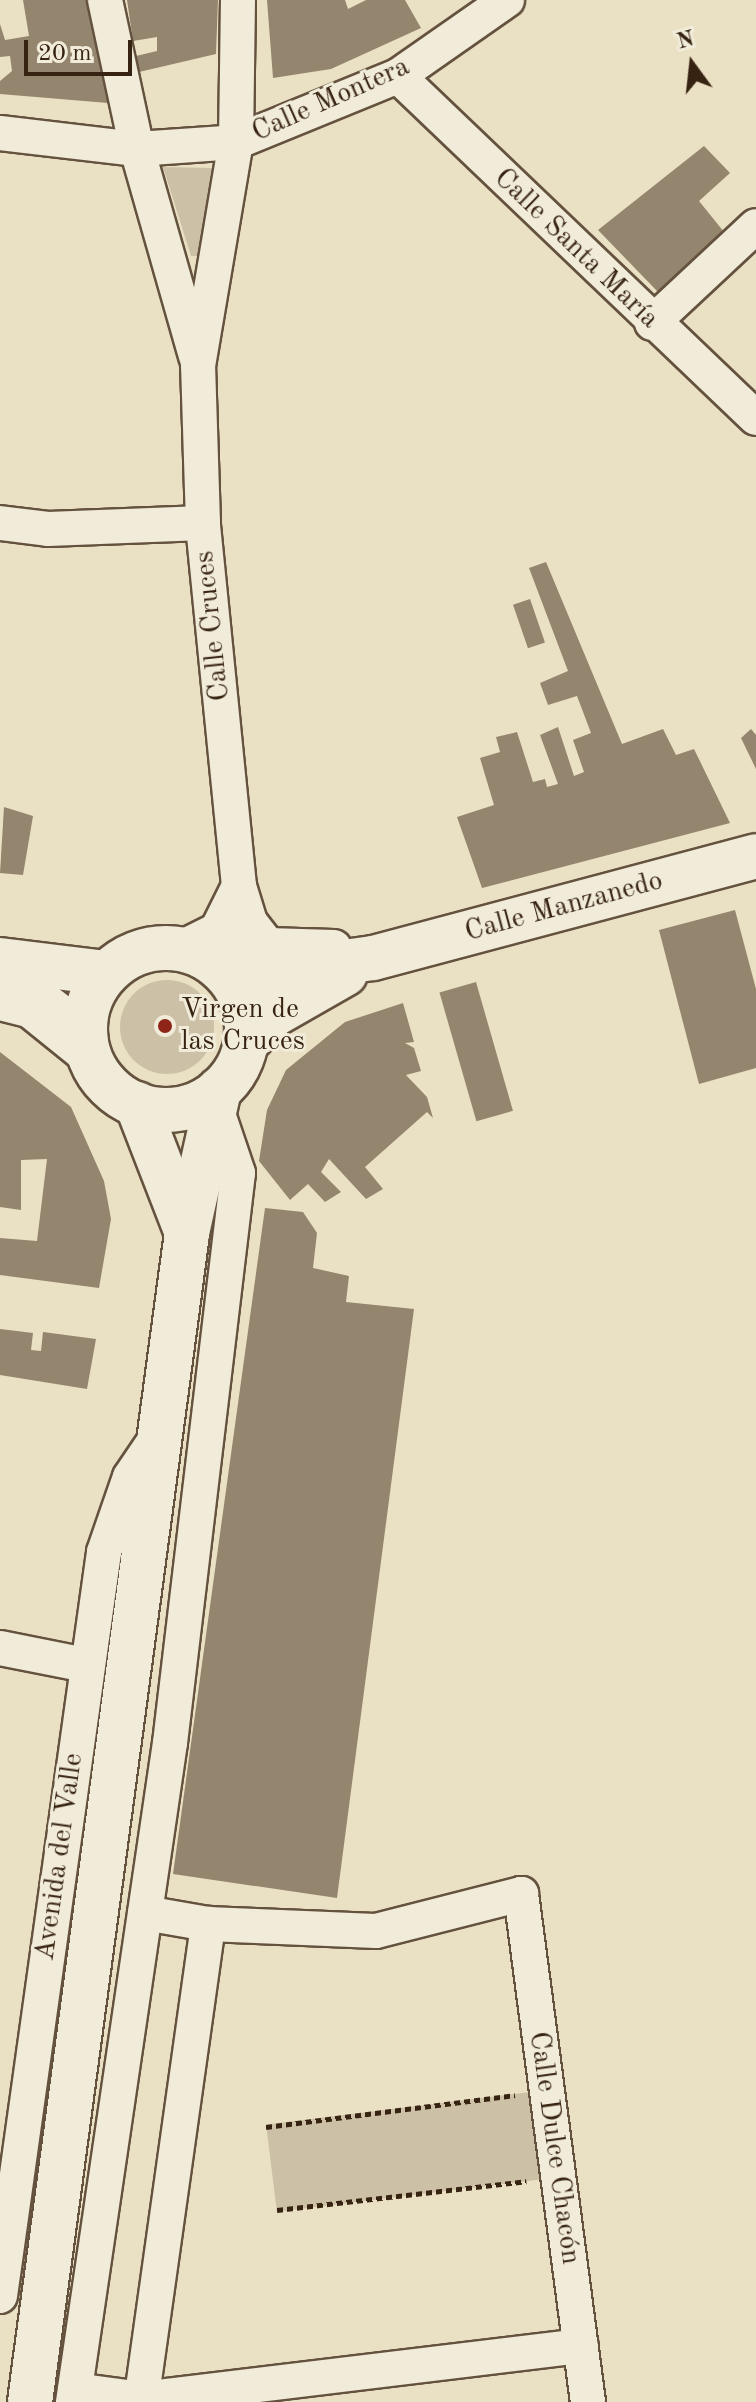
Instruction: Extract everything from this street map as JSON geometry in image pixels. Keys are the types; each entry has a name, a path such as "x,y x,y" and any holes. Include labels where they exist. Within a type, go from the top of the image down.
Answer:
{"street":[{"name":"Calle Cruces","path":"105,0 137,149 198,366"},
{"name":"Calle Cruces","path":"238,0 236,142 198,366 203,523 239,886 250,922"},
{"name":"Calle Montera","path":"0,133 137,149 236,142 398,76 507,0"},
{"name":"Calle Santa María","path":"398,76 652,323 756,418"},
{"path":"652,323 756,226"},
{"path":"0,523 48,529 203,523"},
{"name":"Calle Manzanedo","path":"229,976 373,958 756,856"},
{"path":"179,949 217,930 239,886"},
{"path":"250,922 268,945 295,949 428,927 476,931"},
{"path":"30,2402 187,1233 218,1102 246,1043 229,976 249,942 250,922"},
{"path":"88,1049 93,992 106,973 153,948 179,949 229,976"},
{"name":"Calle Manzanedo","path":"246,1043 298,999 373,958"},
{"path":"0,960 106,973"},
{"path":"0,971 88,1049 109,1087 137,1104 180,1109 218,1102"},
{"path":"0,1003 29,1010 88,1049"},
{"path":"218,1102 238,1173 170,1743 74,2396 142,2401 581,2346"},
{"path":"137,1104 187,1233"},
{"name":"Avenida del Valle","path":"0,2296 86,1665 116,1508 162,1431"},
{"path":"0,1648 86,1665"},
{"name":"Avenida del Valle","path":"121,1733 170,1743"},
{"name":"Calle Dulce Chacón","path":"208,1924 376,1931 521,1894 588,2402"},
{"path":"142,2401 208,1924 145,1913"}],"path":[{"path":"266,2127 547,2090"},
{"path":"277,2210 558,2177"}],"shaded area":[{"path":"163,167 212,168 204,256 191,256"},
{"path":"167,980 185,983 200,994 211,1009 214,1027 211,1045 200,1060 185,1071 167,1074 149,1071 134,1060 123,1045 120,1027 123,1009 134,994 149,983"},
{"path":"547,2090 558,2177 277,2212 266,2124"}],"building":[{"path":"23,0 87,0 108,103 0,94 0,81 12,71 10,56 0,57 0,24 5,40 29,36"},
{"path":"127,0 218,0 216,54 139,72 136,56 157,51 157,37 133,41"},
{"path":"267,0 345,0 348,9 366,0 405,0 421,28 331,69 273,78"},
{"path":"704,146 730,173 699,201 724,232 658,292 598,230"},
{"path":"546,562 622,744 663,729 676,755 694,749 730,823 482,888 457,817 494,805 480,758 500,752 496,737 517,732 533,782 545,779 547,787 558,784 540,735 558,727 574,776 584,772 573,740 591,733 577,696 548,705 540,683 568,671 529,568"},
{"path":"530,599 545,642 528,648 513,605"},
{"path":"751,729 756,735 756,769 741,738"},
{"path":"4,807 33,816 23,875 0,873"},
{"path":"735,910 756,989 756,1068 699,1084 659,930"},
{"path":"476,982 513,1111 476,1121 439,992"},
{"path":"403,1003 414,1042 405,1043 414,1048 421,1071 406,1075 427,1097 433,1118 427,1112 365,1167 383,1189 366,1199 329,1159 321,1172 341,1192 325,1202 308,1184 290,1200 259,1161 267,1110 286,1070 345,1022"},
{"path":"0,1052 71,1107 104,1181 111,1219 99,1288 0,1275 0,1238 37,1241 47,1159 21,1160 21,1210 0,1207"},
{"path":"265,1208 303,1212 317,1233 313,1268 349,1276 346,1302 414,1309 337,1898 173,1874"},
{"path":"0,1329 33,1333 31,1350 41,1351 43,1332 96,1339 87,1389 0,1375"}],"place":[{"name":"Virgen de las Cruces","path":"165,1026"}]}
